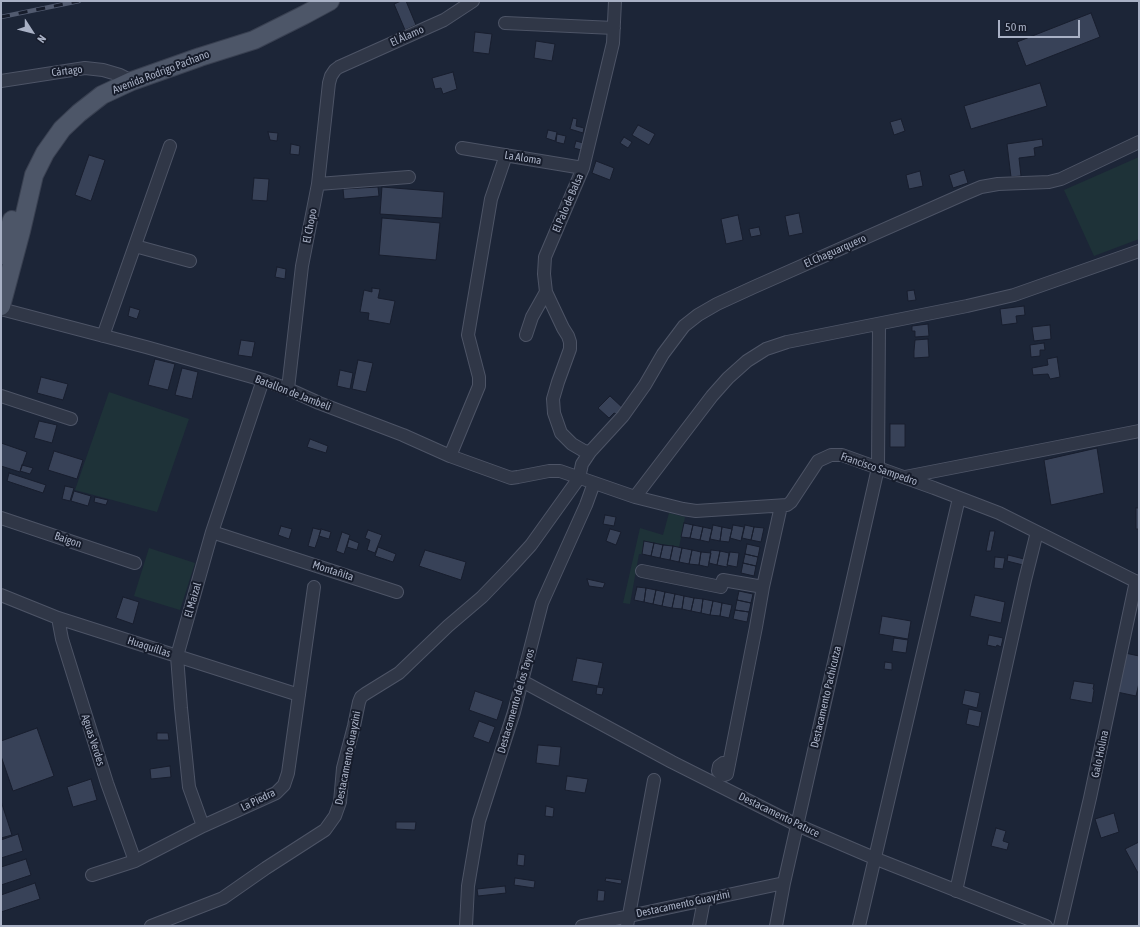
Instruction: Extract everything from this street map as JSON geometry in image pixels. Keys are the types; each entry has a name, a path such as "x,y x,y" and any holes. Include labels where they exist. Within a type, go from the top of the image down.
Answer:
{"main road":[{"name":"Avenida Rodrigo Pachano","path":"1,255 32,155 50,129 68,109 94,89 249,30 303,5 308,1"},
{"name":"Avenida Rodrigo Pachano","path":"1,306 34,175 45,152 62,129 79,113 126,78 254,40 330,1"}],"street":[{"name":"El Álamo","path":"339,67 405,36 444,20 473,1"},
{"name":"El Palo de Balsa","path":"590,452 584,451 572,444 561,433 554,413 553,399 570,349 570,342 546,292 544,274 545,257 583,168 613,43 615,1"},
{"path":"505,23 614,28"},
{"name":"El Chopo","path":"288,389 302,266 318,184 329,83 335,70 339,67"},
{"name":"Cártago","path":"1,81 85,68 102,70 126,78"},
{"name":"El Chaguarquero","path":"579,478 582,464 590,452 622,416 645,384 663,354 684,326 698,314 754,287 981,187 998,184 1049,182 1061,179 1139,142"},
{"path":"103,336 170,146"},
{"name":"La Aloma","path":"462,148 583,168"},
{"path":"450,456 479,386 479,377 468,335 492,199 506,155"},
{"path":"318,184 409,177"},
{"path":"135,246 190,261"},
{"path":"635,497 712,396 728,378 747,361 766,350 787,342 967,306 1014,295 1139,251"},
{"path":"526,335 532,317 546,292"},
{"name":"Batallon de Jambeli","path":"1,309 263,380 403,435 450,456 511,478 560,470 579,478"},
{"name":"Destacamento Pachicutza","path":"776,926 784,883 878,468 879,324"},
{"name":"El Maizal","path":"203,826 189,787 177,656 212,532 263,380"},
{"path":"1,396 71,419"},
{"path":"904,477 1139,431"},
{"name":"Francisco Sampedro","path":"781,506 790,502 815,463 820,459 831,455 842,455 999,513 1138,582"},
{"path":"579,478 635,497 696,511 781,506 763,587 729,764"},
{"name":"Destacamento Guayzini","path":"151,926 223,898 325,830 335,816 340,802 343,768 359,702 362,697 399,673 448,626 482,597 531,545 579,478"},
{"name":"Destacamento de los Tayos","path":"466,926 468,886 479,821 514,712 542,603 586,505 594,483"},
{"path":"859,926 959,498"},
{"name":"Baigon","path":"1,518 135,563"},
{"name":"Montañita","path":"212,532 397,592"},
{"path":"956,891 1037,532"},
{"path":"642,571 721,587 723,580 763,587"},
{"name":"Galo Holina","path":"1060,926 1138,582"},
{"name":"La Piedra","path":"92,876 135,861 203,826 276,793 284,785 288,773 314,587"},
{"name":"Huaquillas","path":"1,595 58,618 299,695"},
{"name":"Aguas Verdes","path":"58,618 62,639 107,783 135,861"},
{"name":"Destacamento Patuce","path":"522,681 672,762 797,825 874,858 1046,926"},
{"path":"628,921 654,780"},
{"name":"Destacamento Guayzini","path":"582,926 628,921 704,900 784,883"},
{"path":"699,926 704,900"}],"shaded area":[{"path":"1139,157 1139,239 1094,256 1064,190"},
{"path":"109,392 189,419 157,512 75,490"},
{"path":"669,513 685,517 679,547 644,541 642,554 639,554 630,604 623,603 640,528 663,535"},
{"path":"149,548 195,563 180,610 134,596"}],"building":[{"path":"401,1 406,1 416,25 405,30 394,4"},
{"path":"1091,13 1100,37 1026,66 1017,42"},
{"path":"475,32 492,34 489,54 473,52"},
{"path":"536,41 555,44 552,61 534,58"},
{"path":"453,72 457,89 443,94 441,88 435,89 432,78"},
{"path":"1040,83 1047,106 971,129 964,106"},
{"path":"573,118 577,119 576,126 584,128 583,133 570,129"},
{"path":"901,119 905,131 894,135 890,122"},
{"path":"638,125 655,134 649,145 632,135"},
{"path":"548,130 557,132 555,141 546,138"},
{"path":"268,132 278,133 277,141 270,140"},
{"path":"557,134 566,136 564,144 556,142"},
{"path":"624,137 632,142 628,148 620,143"},
{"path":"1042,139 1043,146 1034,148 1035,156 1019,158 1021,176 1011,177 1007,144"},
{"path":"576,141 587,144 585,151 574,148"},
{"path":"291,144 300,146 299,155 290,154"},
{"path":"89,155 105,160 91,201 75,195"},
{"path":"596,161 614,168 610,180 592,173"},
{"path":"964,170 968,183 953,188 949,175"},
{"path":"920,171 923,186 909,189 906,175"},
{"path":"254,178 269,179 267,201 252,200"},
{"path":"378,187 379,196 344,199 343,189"},
{"path":"382,187 444,192 442,218 380,214"},
{"path":"799,213 803,233 789,236 785,216"},
{"path":"738,215 743,240 726,244 721,219"},
{"path":"382,218 440,223 436,260 379,255"},
{"path":"759,227 761,235 751,237 749,229"},
{"path":"277,267 286,269 285,279 275,277"},
{"path":"372,288 380,289 378,298 395,301 390,324 368,320 369,313 360,312 364,290 372,292"},
{"path":"914,290 916,300 908,301 907,291"},
{"path":"1024,306 1025,315 1016,316 1017,323 1002,325 1000,309"},
{"path":"130,307 140,310 137,319 128,316"},
{"path":"928,324 929,336 915,337 915,331 912,331 912,326"},
{"path":"1050,325 1051,339 1034,341 1032,327"},
{"path":"928,339 929,357 914,358 915,340"},
{"path":"241,340 255,342 252,357 238,355"},
{"path":"1044,343 1045,350 1040,350 1040,356 1031,357 1030,345"},
{"path":"1057,357 1060,377 1050,379 1048,374 1033,375 1032,368 1048,365 1047,359"},
{"path":"155,359 175,364 168,390 148,385"},
{"path":"358,360 373,363 366,392 352,389"},
{"path":"182,368 198,372 192,399 175,395"},
{"path":"340,370 353,373 350,389 337,386"},
{"path":"41,377 68,384 63,400 37,393"},
{"path":"610,396 624,409 619,415 614,413 609,418 598,408"},
{"path":"39,421 57,425 52,443 34,438"},
{"path":"890,424 905,424 905,447 890,447"},
{"path":"310,439 328,446 326,453 307,447"},
{"path":"1,443 27,452 20,472 1,466"},
{"path":"1097,448 1104,493 1051,505 1044,460"},
{"path":"54,451 83,460 77,479 48,470"},
{"path":"22,465 33,468 30,474 20,471"},
{"path":"9,473 46,485 43,493 7,481"},
{"path":"65,486 74,488 70,501 62,499"},
{"path":"74,491 91,496 88,506 71,501"},
{"path":"95,497 108,500 106,505 94,502"},
{"path":"1136,508 1139,508 1139,529 1136,529"},
{"path":"605,515 616,517 614,526 603,524"},
{"path":"684,523 693,525 690,538 681,537"},
{"path":"693,525 703,527 700,540 690,538"},
{"path":"713,525 722,527 720,541 710,539"},
{"path":"733,525 744,527 741,541 730,538"},
{"path":"745,525 754,527 751,540 742,538"},
{"path":"281,526 292,529 289,539 278,535"},
{"path":"703,527 712,529 709,542 700,540"},
{"path":"722,527 732,529 729,542 720,541"},
{"path":"754,527 764,528 761,542 751,540"},
{"path":"313,528 321,530 315,548 308,546"},
{"path":"321,529 331,532 329,539 319,536"},
{"path":"610,529 621,532 616,545 606,541"},
{"path":"368,530 382,535 375,553 367,550 370,540 365,538"},
{"path":"990,531 995,531 991,551 986,551"},
{"path":"342,532 350,535 344,554 336,551"},
{"path":"349,539 359,543 357,550 347,547"},
{"path":"644,541 654,543 651,556 642,554"},
{"path":"654,543 663,545 660,558 651,556"},
{"path":"747,544 760,547 758,557 745,554"},
{"path":"663,545 673,546 670,560 660,558"},
{"path":"673,546 682,548 679,562 670,560"},
{"path":"378,547 396,554 393,562 375,556"},
{"path":"682,548 692,550 689,564 679,562"},
{"path":"425,550 466,562 461,580 419,566"},
{"path":"692,550 701,552 699,565 689,564"},
{"path":"711,550 720,551 717,565 709,563"},
{"path":"720,551 729,553 727,567 717,565"},
{"path":"701,552 711,553 708,567 699,565"},
{"path":"730,552 739,553 737,567 727,565"},
{"path":"745,554 758,557 756,566 743,563"},
{"path":"1008,555 1024,559 1023,565 1007,561"},
{"path":"995,557 1005,558 1003,569 994,568"},
{"path":"743,563 756,566 754,576 741,573"},
{"path":"587,579 605,583 603,588 589,586"},
{"path":"637,587 646,588 644,602 634,600"},
{"path":"646,588 656,590 653,604 644,602"},
{"path":"656,590 665,592 662,606 653,604"},
{"path":"739,591 753,594 751,603 737,600"},
{"path":"665,592 675,594 672,608 662,606"},
{"path":"675,594 684,596 682,609 672,608"},
{"path":"975,595 1005,602 1001,623 970,616"},
{"path":"684,596 694,598 691,611 682,609"},
{"path":"123,597 139,602 133,624 116,618"},
{"path":"694,598 703,599 701,613 691,611"},
{"path":"703,599 713,601 710,615 701,613"},
{"path":"737,600 751,603 749,612 735,610"},
{"path":"713,601 722,603 720,616 710,615"},
{"path":"722,603 732,605 729,618 720,616"},
{"path":"735,610 749,612 747,622 733,619"},
{"path":"882,616 911,621 908,639 879,634"},
{"path":"989,635 1003,638 1001,647 997,645 996,647 987,645"},
{"path":"894,638 908,640 906,653 892,651"},
{"path":"1125,653 1139,656 1139,683 1136,696 1117,692"},
{"path":"577,658 603,663 598,686 572,681"},
{"path":"885,662 892,663 892,670 884,669"},
{"path":"1074,681 1094,684 1092,703 1070,699"},
{"path":"597,687 604,688 602,695 596,694"},
{"path":"965,690 980,693 977,708 962,704"},
{"path":"475,691 503,701 497,720 469,710"},
{"path":"969,709 982,712 979,727 966,724"},
{"path":"479,721 495,727 489,743 473,737"},
{"path":"37,728 54,776 13,791 1,756 1,741"},
{"path":"157,733 168,733 169,740 157,740"},
{"path":"538,745 561,747 559,766 536,763"},
{"path":"170,766 171,777 151,779 150,769"},
{"path":"567,776 588,779 585,793 565,790"},
{"path":"91,779 97,800 73,807 67,787"},
{"path":"1,801 12,835 1,838"},
{"path":"546,806 554,808 553,817 545,816"},
{"path":"1114,813 1119,832 1101,838 1095,819"},
{"path":"396,822 416,822 415,830 396,829"},
{"path":"996,828 1006,831 1003,841 1009,843 1007,850 991,846"},
{"path":"18,834 23,851 1,858 1,840"},
{"path":"1139,842 1139,873 1138,873 1125,849"},
{"path":"518,854 525,855 524,866 517,865"},
{"path":"26,859 31,875 1,885 1,867"},
{"path":"515,878 535,881 534,888 514,885"},
{"path":"606,878 622,880 621,884 605,881"},
{"path":"35,883 40,899 1,912 1,895"},
{"path":"505,886 506,893 478,896 477,889"},
{"path":"598,890 605,891 604,901 597,901"}],"railway":[{"path":"1,17 79,1"}]}
